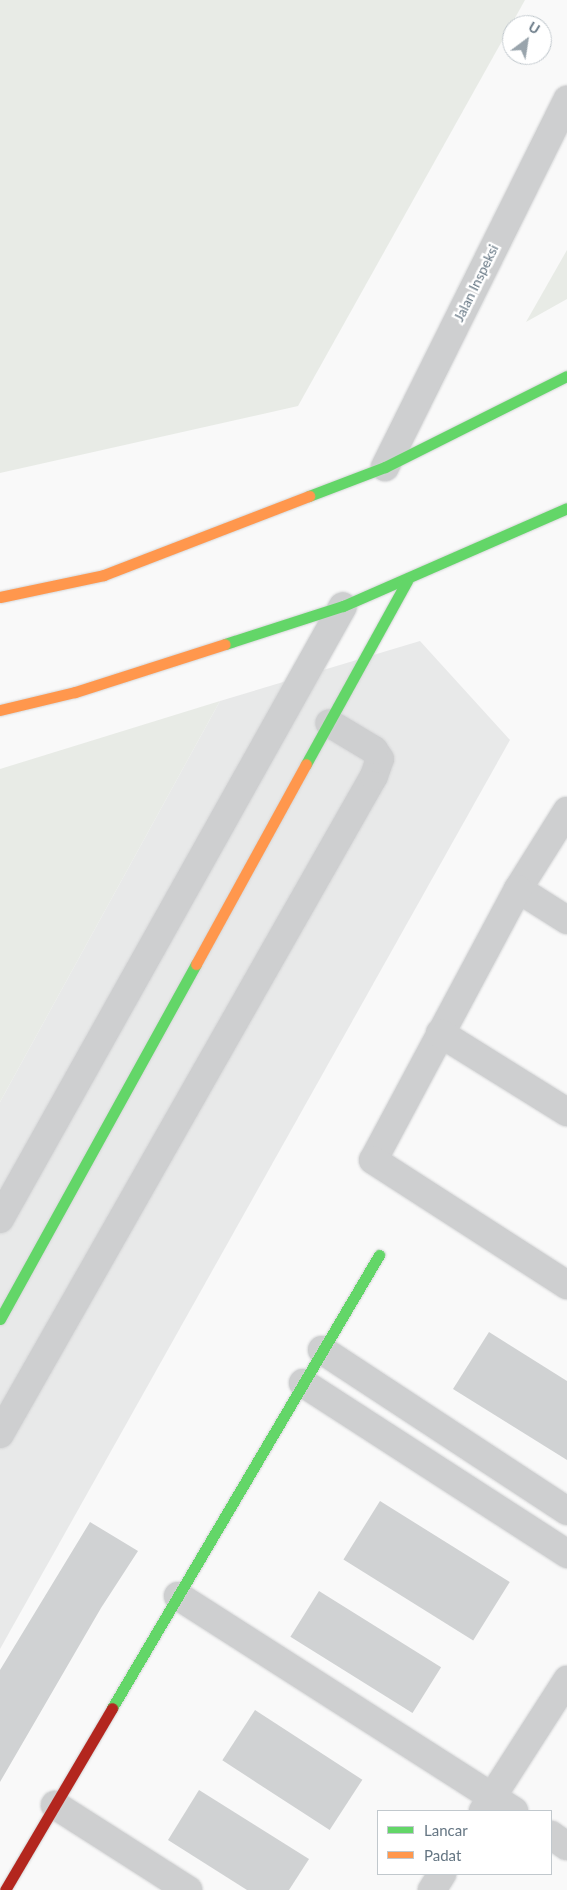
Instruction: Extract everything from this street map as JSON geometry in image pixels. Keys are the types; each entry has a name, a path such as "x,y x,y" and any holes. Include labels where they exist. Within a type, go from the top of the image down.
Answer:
{"street":[{"name":"Jalan Inspeksi","path":"385,467 567,100"},
{"path":"0,597 104,575 385,467 567,376"},
{"path":"0,710 75,692 343,606 407,581 567,508"},
{"path":"0,1318 407,581"},
{"path":"0,1219 343,606"},
{"path":"0,1434 374,776 380,759 374,750 329,723"},
{"path":"567,811 518,889 372,1160 567,1285"},
{"path":"518,889 567,920"},
{"path":"440,1033 567,1112"},
{"path":"5,1890 379,1254"},
{"path":"322,1350 567,1511"},
{"path":"303,1383 567,1554"},
{"path":"178,1596 496,1807 567,1680"},
{"path":"55,1805 188,1890"},
{"path":"552,1836 567,1846"},
{"path":"432,1890 441,1875"}],"shaded area":[{"path":"0,0 525,0 517,15 502,15 502,41 298,406 0,473"},
{"path":"567,250 567,299 526,322"},
{"path":"420,641 510,740 0,1649 0,1102 220,701"},
{"path":"220,701 0,1102 0,769"}],"building":[{"path":"489,1332 567,1381 567,1460 453,1389"},
{"path":"380,1501 510,1582 473,1641 343,1560"},
{"path":"90,1522 138,1551 101,1608 0,1782 0,1670"},
{"path":"319,1591 441,1667 413,1713 290,1637"},
{"path":"255,1710 362,1780 330,1830 222,1760"},
{"path":"199,1790 309,1859 289,1890 247,1890 168,1840"}],"traffic: fast":[{"path":"309,496 385,467 567,376"},
{"path":"225,644 343,606 567,508"},
{"path":"306,764 407,581"},
{"path":"0,1319 196,964"},
{"path":"112,1708 379,1255"}],"traffic: slow":[{"path":"0,597 104,575 309,496"},
{"path":"0,710 75,692 225,644"},
{"path":"196,964 306,764"}],"traffic: jam":[{"path":"5,1890 112,1708"}]}
